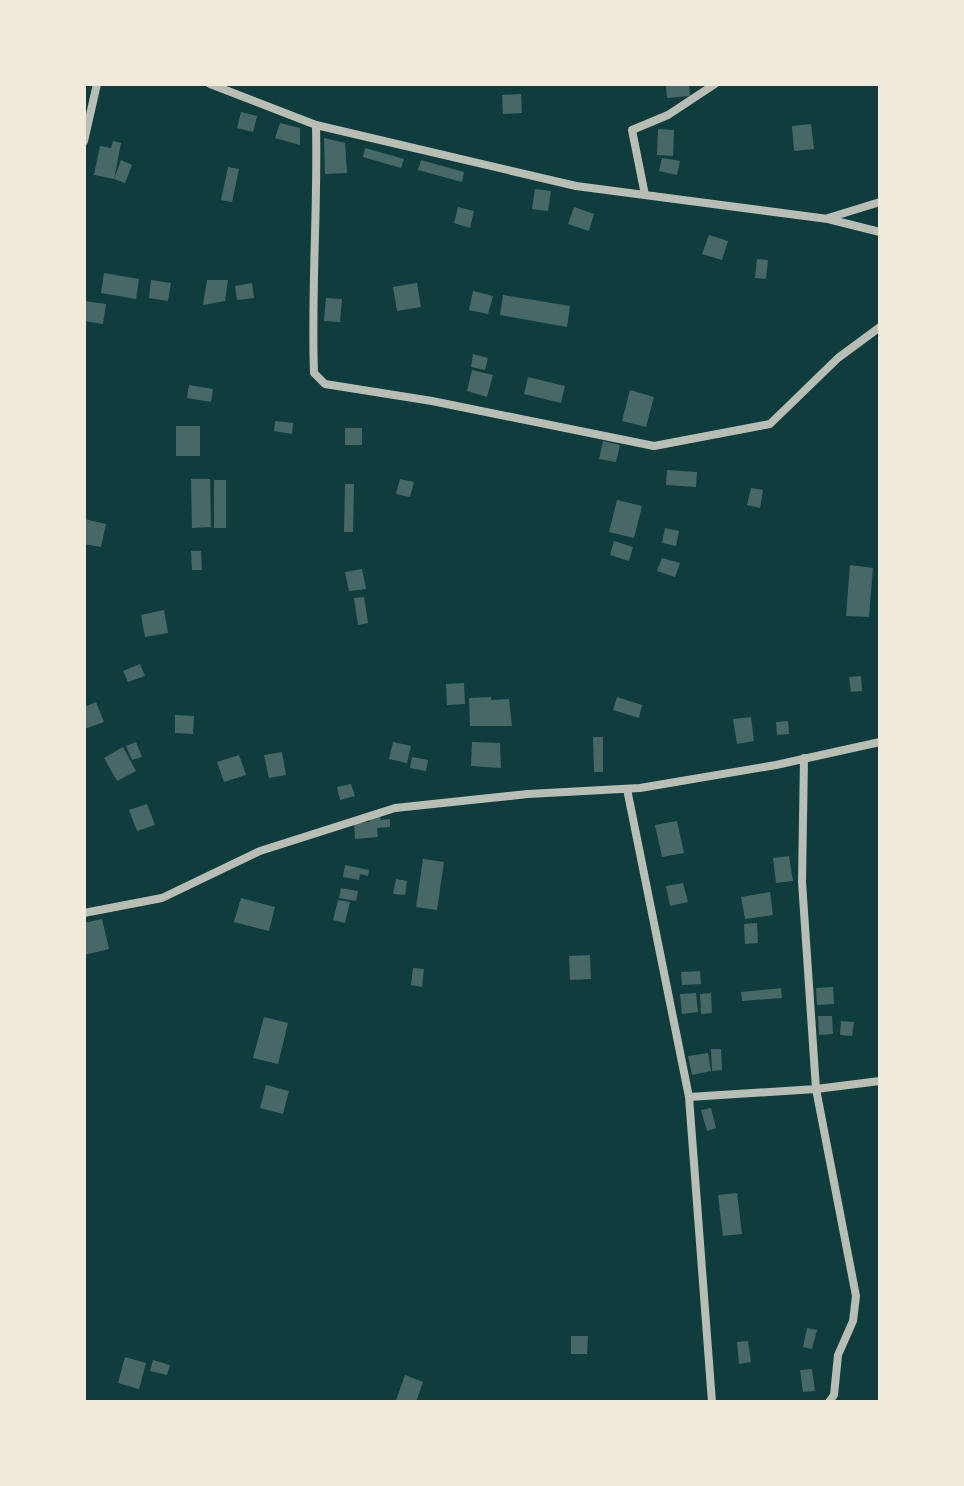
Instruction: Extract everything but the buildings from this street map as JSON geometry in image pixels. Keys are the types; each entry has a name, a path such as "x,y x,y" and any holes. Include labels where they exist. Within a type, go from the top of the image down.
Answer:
{"street":[{"path":"84,141 97,84"},
{"path":"210,84 316,125 576,186 828,219 880,232"},
{"path":"645,195 632,130 668,115 715,84"},
{"path":"316,125 318,187 312,321 314,373 325,384 432,401 654,446 770,424 838,358 880,327"},
{"path":"828,219 880,202"},
{"path":"84,913 162,898 260,851 395,808 528,794 627,789 776,765 880,742"},
{"path":"804,758 802,882 816,1089 856,1296 853,1321 838,1355 834,1395 829,1402"},
{"path":"627,789 689,1097 712,1402"},
{"path":"689,1097 816,1089 880,1081"}]}
